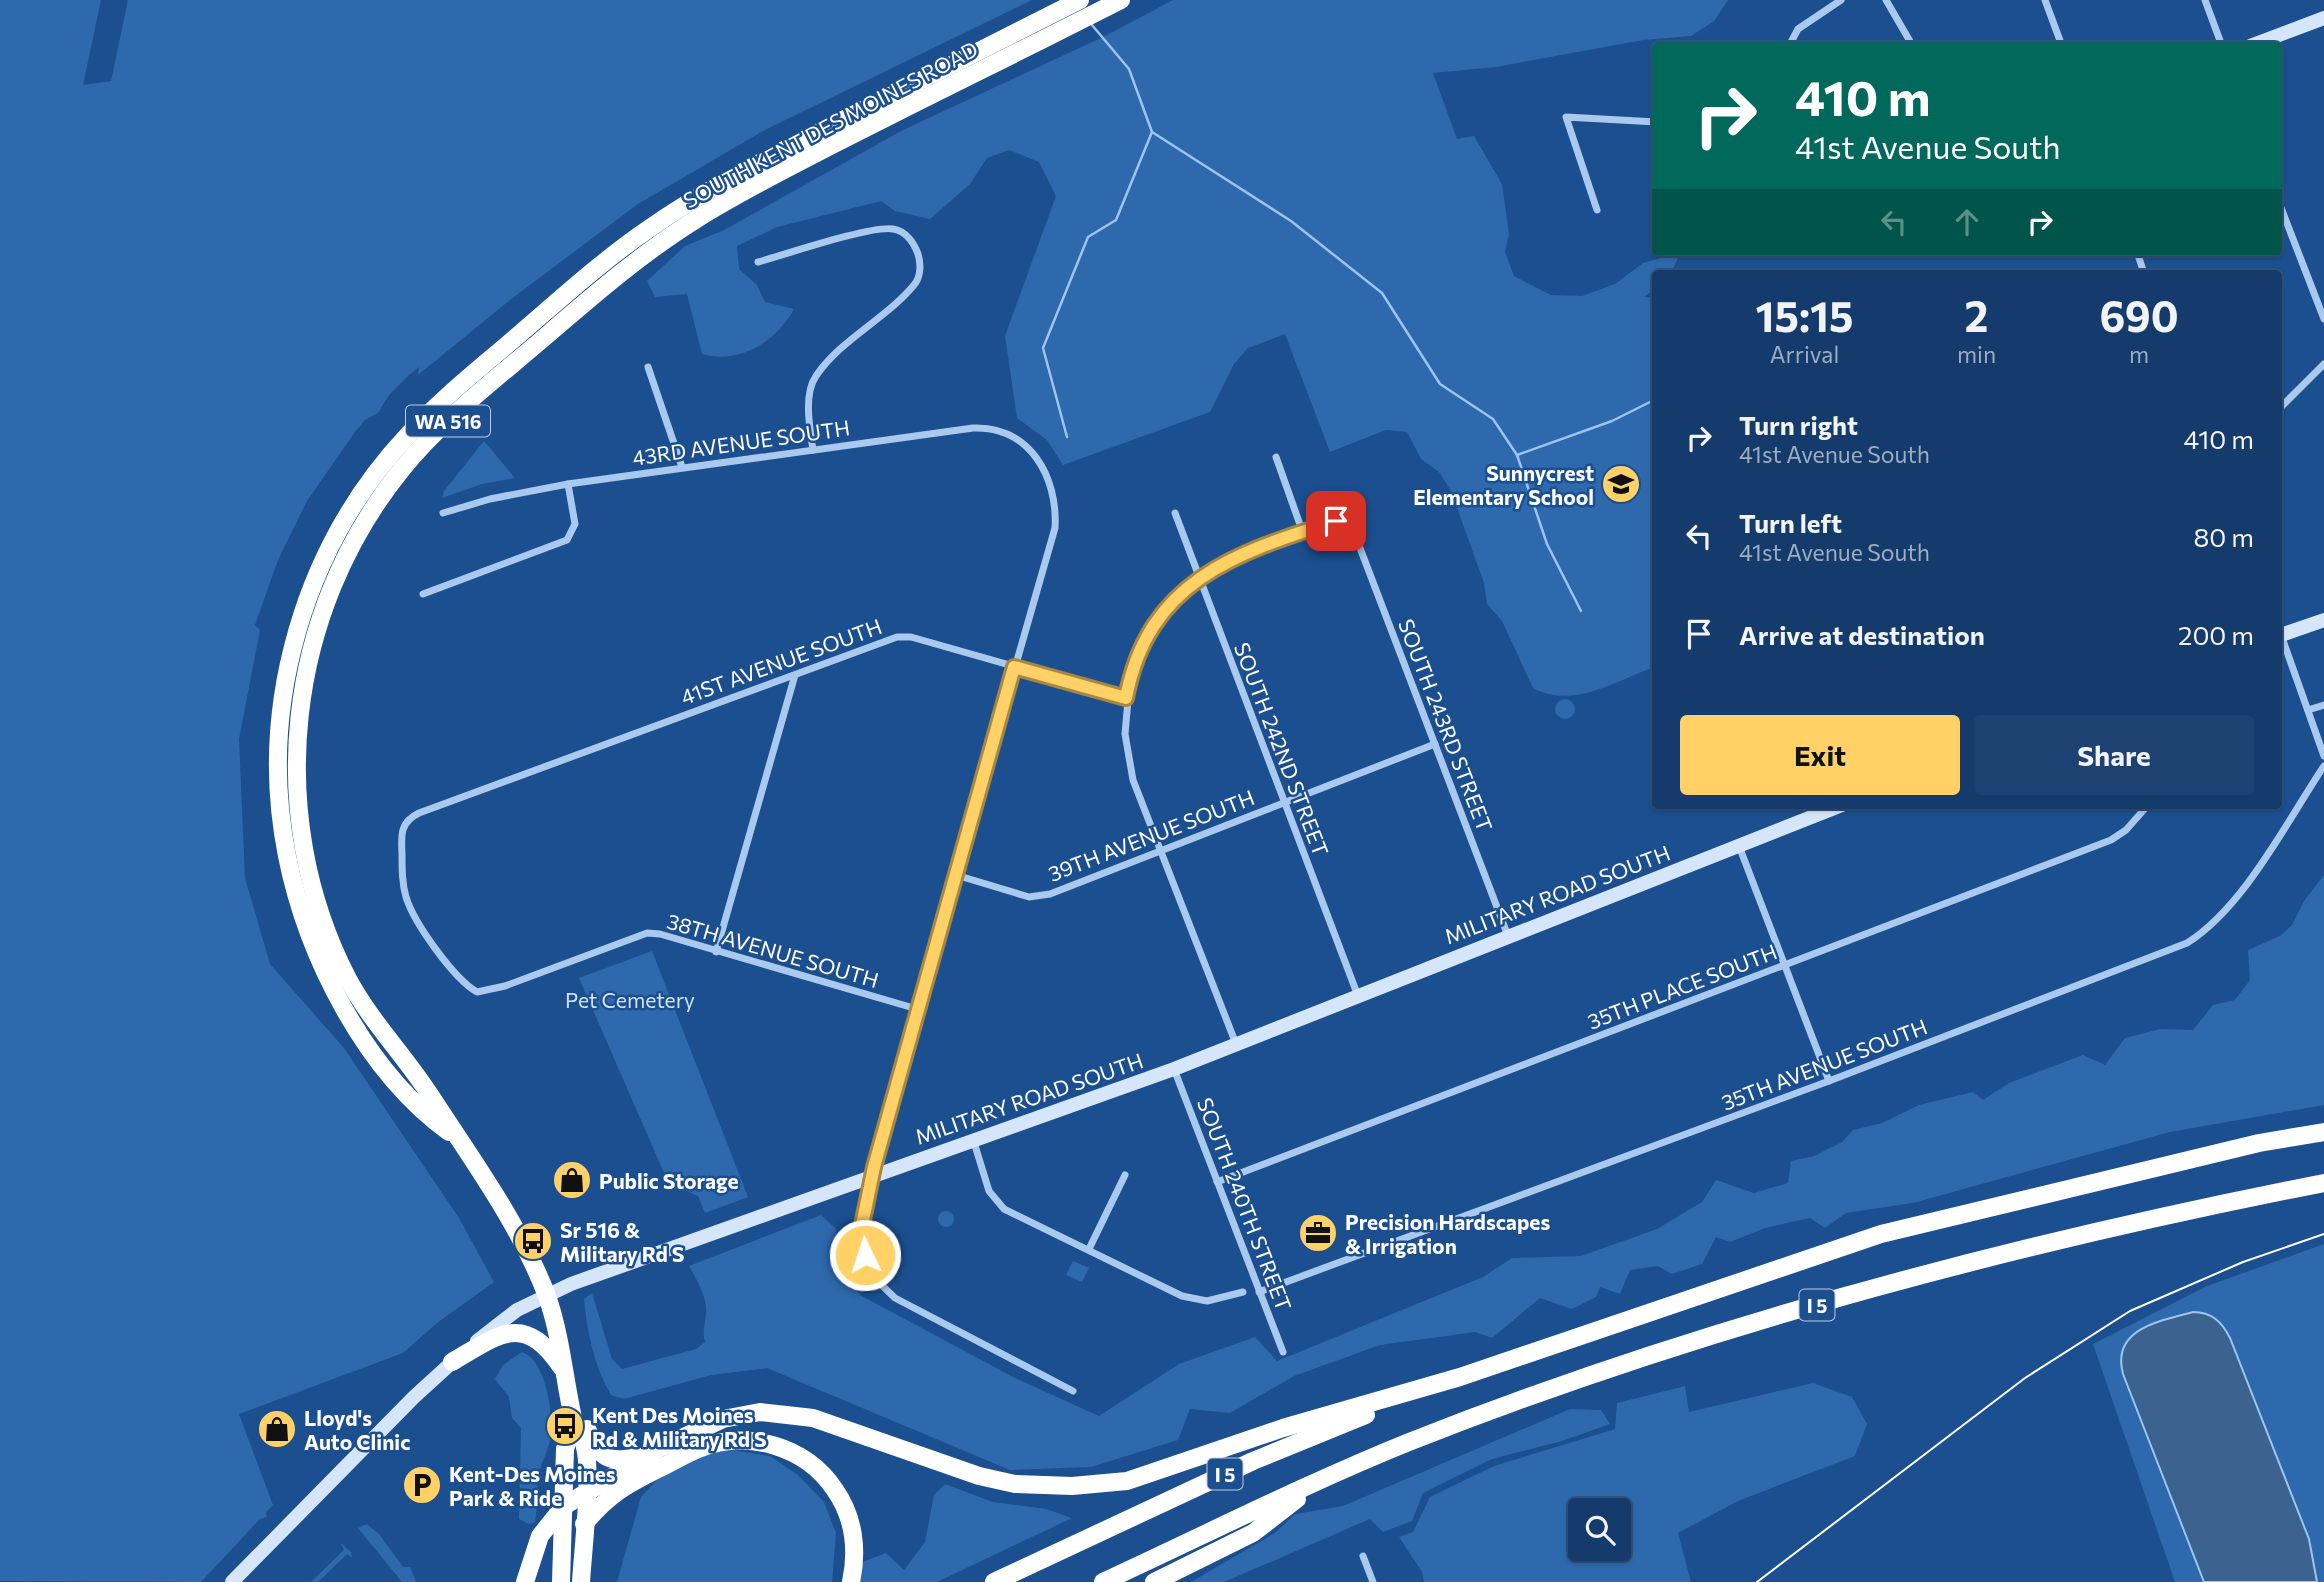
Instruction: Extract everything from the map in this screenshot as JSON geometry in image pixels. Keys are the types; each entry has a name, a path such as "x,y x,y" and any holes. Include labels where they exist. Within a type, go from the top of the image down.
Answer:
{"highway":[{"name":"SOUTH KENT DES MOINES ROAD","path":"454,1136 420,1111 346,1011 328,979 296,897 282,831 279,725 282,688 304,608 340,527 380,468 422,421 550,309 648,229 734,176 1080,0"},
{"name":"SOUTH KENT DES MOINES ROAD","path":"581,1582 586,1491 585,1446 573,1424 566,1374 546,1294 508,1217 454,1136 430,1094 383,1035 347,977 319,908 299,820 296,750 304,677 323,607 365,522 403,467 438,430 596,293 660,243 751,187 1121,0"},
{"name":"I 5","path":"994,1582 1253,1461 1460,1377 1881,1234 2141,1171 2324,1132"},
{"name":"I 5","path":"1102,1582 1325,1477 1514,1402 1769,1318 2059,1239 2324,1183"},
{"path":"452,1362 499,1336 522,1333 547,1345 566,1374"},
{"path":"525,1582 540,1536 564,1506 660,1448 723,1419 760,1412 791,1414 848,1428 996,1480 1045,1486 1099,1485 1154,1473 1283,1429 1460,1377"},
{"path":"570,1400 597,1450 606,1457 619,1460 660,1448"},
{"name":"SOUTH KENT DES MOINES ROAD","path":"561,1582 565,1449 573,1424"},
{"path":"584,1524 604,1500 615,1492 699,1448 729,1441 769,1444 805,1459 839,1496 852,1527 854,1542 851,1582"},
{"path":"1154,1582 1253,1533 1325,1477"}],"main road":[{"path":"2261,42 2324,18"},
{"path":"2282,634 2324,620"},
{"name":"MILITARY ROAD SOUTH","path":"232,1582 414,1396 517,1310 546,1294 1174,1069 1832,809"}],"street":[{"path":"1791,42 1798,30 1842,0"},
{"path":"1886,0 1910,42"},
{"path":"2045,0 2061,42"},
{"path":"2204,0 2220,42"},
{"path":"1597,210 1566,117 1652,122"},
{"path":"2282,210 2324,319"},
{"path":"758,262 871,231 892,228 909,238 917,252 920,263 914,285 830,359 814,380 810,411 813,450"},
{"path":"2282,406 2324,364"},
{"path":"648,367 682,467"},
{"name":"43RD AVENUE SOUTH","path":"443,513 490,499 568,484 985,427 1021,440 1037,457 1053,491 1055,528 1014,667"},
{"path":"1236,1044 1129,766 1125,734 1126,698 1130,677 1145,640 1175,598 1198,577 1303,533 1276,457"},
{"path":"424,594 567,540 575,524 568,484"},
{"name":"SOUTH 242ND STREET","path":"1175,513 1358,996"},
{"name":"SOUTH 243RD STREET","path":"1303,533 1340,520 1352,527 1508,936"},
{"name":"41ST AVENUE SOUTH","path":"465,983 409,906 404,888 402,828 411,817 419,813 795,675 861,648 904,636 1126,698"},
{"path":"2282,640 2324,756"},
{"path":"1014,667 917,1009 872,1175 862,1225 869,1273 895,1298 1073,1391"},
{"path":"716,952 795,675"},
{"path":"2308,710 2324,705"},
{"name":"39TH AVENUE SOUTH","path":"956,875 1016,894 1040,897 1435,744"},
{"name":"35TH AVENUE SOUTH","path":"1259,1292 1829,1081 2187,943 2206,930 2236,899 2324,766"},
{"name":"35TH PLACE SOUTH","path":"1217,1182 2110,840 2126,830 2144,809"},
{"path":"1739,846 1829,1081"},
{"name":"38TH AVENUE SOUTH","path":"465,983 477,992 486,992 646,933 660,934 917,1009"},
{"name":"SOUTH 240TH STREET","path":"1174,1069 1283,1352"},
{"path":"973,1139 987,1185 998,1204 1031,1223 1089,1249 1171,1292 1195,1300 1222,1299 1243,1292"},
{"path":"1089,1249 1125,1175"},
{"path":"1363,1556 1373,1582"}],"green space":[{"path":"0,0 101,0 83,85 111,81 128,0 1032,0 765,130 638,204 510,300 418,375 419,367 407,377 389,395 378,413 365,420 355,432 307,501 278,560 255,625 260,630 239,739 245,878 270,964 344,1048 459,1218 494,1282 437,1323 403,1353 239,1414 273,1505 266,1512 267,1517 260,1519 201,1582 0,1581"},
{"path":"1173,0 1728,0 1714,21 1691,36 1643,40 1496,67 1433,73 1457,139 1474,136 1502,184 1509,234 1505,252 1514,276 1551,295 1582,296 1615,284 1643,263 1667,256 1679,256 1672,270 1652,270 1652,291 1644,297 1652,298 1652,668 1595,691 1579,694 1548,694 1533,688 1502,621 1487,604 1484,583 1451,491 1439,472 1421,459 1407,432 1386,430 1330,452 1285,334 1248,348 1234,364 1210,412 1063,465 1047,440 1017,418 1005,336 1056,196 1039,162 1009,150 987,158 970,184 930,219 895,211 881,201 777,227 737,246 739,269 757,285 765,302 794,309 767,341 743,353 716,357 702,354 687,294 655,297 647,281 685,246 724,230 903,130 1103,37"},
{"path":"484,441 515,478 482,484 442,498 444,491"},
{"path":"1561,699 1569,699 1575,709 1569,719 1561,719 1555,713 1555,705"},
{"path":"2324,875 2324,1105 2170,1132 1913,1203 1846,1213 1825,1228 1810,1218 1765,1228 1730,1242 1716,1237 1702,1264 1672,1274 1658,1266 1630,1270 1620,1294 1600,1287 1596,1297 1572,1309 1540,1298 1492,1338 1475,1332 1380,1345 1294,1376 1230,1413 1190,1409 1178,1440 1091,1467 1010,1470 767,1368 711,1375 624,1399 611,1395 592,1349 584,1299 592,1293 612,1359 622,1369 696,1349 705,1342 706,1308 701,1289 689,1266 821,1215 836,1229 845,1271 860,1295 1015,1378 1099,1416 1179,1364 1255,1337 1277,1361 1483,1277 1512,1258 1581,1256 1657,1229 1702,1202 1716,1180 1754,1193 1788,1183 1791,1161 1814,1156 1842,1142 1853,1130 1882,1123 1919,1105 1973,1092 1983,1100 2009,1083 2083,1055 2105,1065 2125,1038 2160,1029 2193,1030 2213,1005 2235,1000 2250,980 2248,950 2280,936 2292,925 2304,901"},
{"name":"Pet Cemetery","path":"652,951 748,1197 705,1213 698,1196 680,1188 664,1173 579,978"},
{"path":"943,1211 949,1211 954,1219 952,1225 943,1227 938,1222 938,1216"},
{"path":"2324,1244 2324,1582 2175,1582 2093,1344 2207,1286"},
{"path":"1073,1261 1089,1268 1082,1282 1066,1275"},
{"path":"522,1352 530,1357 543,1377 551,1419 550,1441 538,1478 535,1522 529,1524 519,1519 521,1428 512,1418 509,1397 495,1379 503,1365"},
{"path":"1813,1383 1852,1397 1867,1424 1855,1456 1738,1501 1678,1533 1691,1582 1424,1582 1422,1572 1399,1537 1413,1532 1430,1497 1494,1466 1615,1429 1617,1403 1685,1386 1689,1412"},
{"path":"1570,1409 1601,1410 1610,1424 1562,1441 1492,1459 1423,1493 1412,1521 1383,1532 1370,1519 1224,1582 1191,1582 1275,1533 1295,1514 1343,1506"},
{"path":"731,1450 770,1456 798,1475 824,1502 836,1533 832,1582 617,1582 641,1497 666,1470 696,1455"},
{"path":"945,1484 993,1502 1046,1509 1072,1518 937,1582 856,1582 860,1563 886,1553 904,1570 925,1542 934,1495"},
{"path":"367,1524 379,1534 403,1567 410,1567 416,1582 402,1582 358,1528"},
{"path":"341,1543 351,1552 352,1558 347,1554 318,1582 311,1582 344,1550"}],"shaded area":[{"path":"2193,1312 2216,1319 2230,1338 2309,1539 2317,1582 2204,1582 2123,1374 2121,1359 2124,1347 2131,1337 2141,1330 2166,1319"}],"waterway":[{"path":"1092,25 1129,69 1152,132 1291,221 1382,293 1440,384 1493,419 1517,455 1547,544 1581,611"},
{"path":"1067,437 1043,348 1088,237 1116,220 1152,132"},
{"path":"1517,455 1612,421 1652,401"}],"tram line":[{"path":"1757,1582 2025,1378 2130,1311 2243,1262 2324,1234"}],"place":[{"name":"Sunnycrest Elementary School","path":"1621,484"},
{"name":"Public Storage","path":"572,1180"},
{"name":"Precision Hardscapes & Irrigation","path":"1318,1233"},
{"name":"Sr 516 & Military Rd S","path":"533,1241"},
{"name":"Kent Des Moines Rd & Military Rd S","path":"565,1426"},
{"name":"Lloyd's Auto Clinic","path":"277,1429"},
{"name":"Kent-Des Moines Park & Ride","path":"422,1485"}],"route":[{"path":"865,1255 862,1225 874,1167 1014,667 1126,698 1130,677 1145,640 1175,598 1198,577 1250,553 1336,521"}]}
